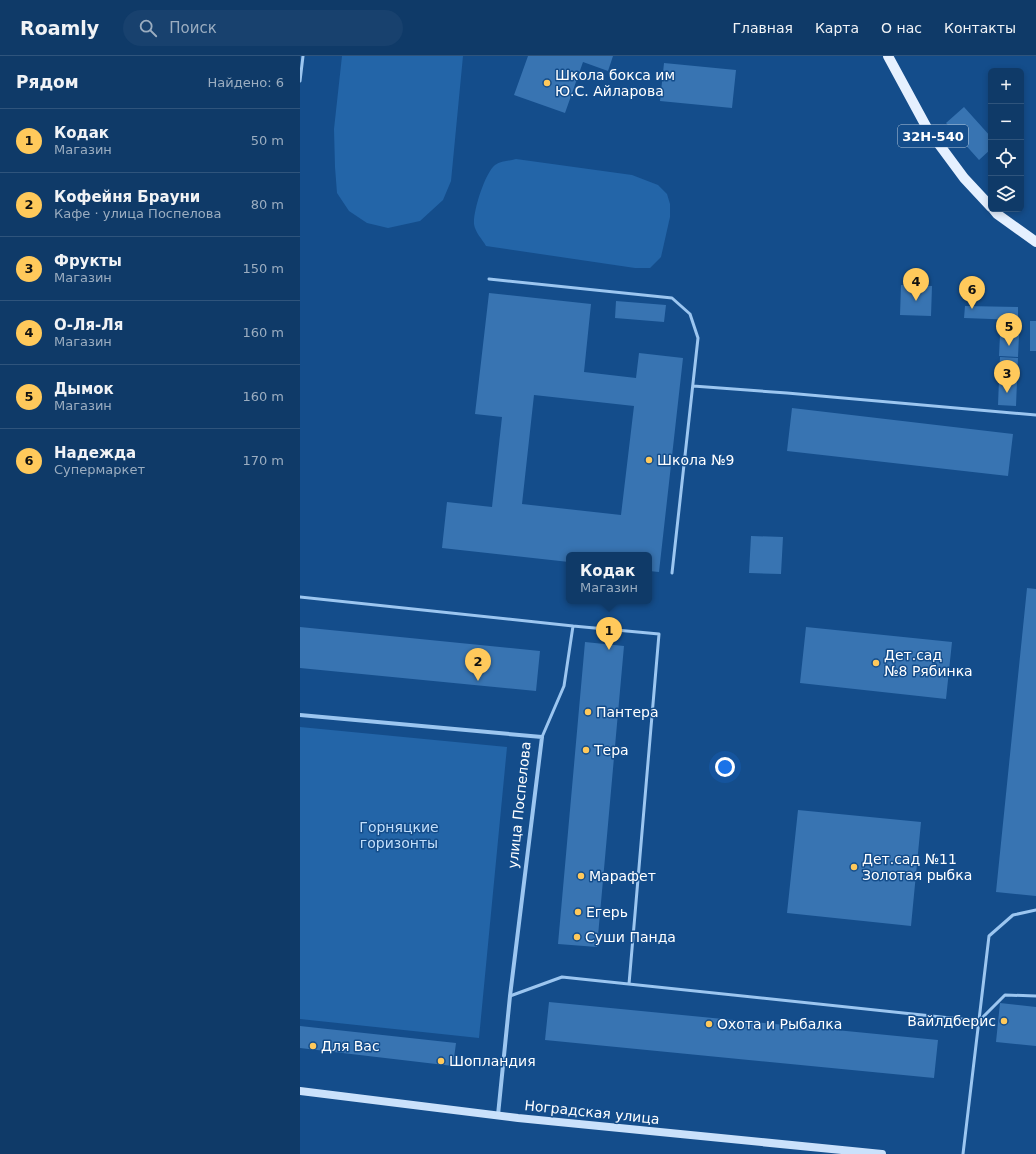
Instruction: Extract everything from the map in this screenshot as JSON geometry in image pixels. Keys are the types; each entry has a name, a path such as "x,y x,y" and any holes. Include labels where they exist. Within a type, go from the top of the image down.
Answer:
{"main road":[{"name":"32Н-540","path":"888,56 927,128 964,178 988,204"},
{"name":"32Н-540","path":"995,212 1036,242"}],"street":[{"name":"улица Поспелова","path":"300,715 542,737 510,996 498,1115"},
{"name":"Ноградская улица","path":"300,1091 518,1118 882,1154"}],"lane":[{"path":"300,81 303,56"},
{"path":"489,279 672,298 690,314 698,338 672,573"},
{"path":"693,386 787,392 1036,415"},
{"path":"300,597 659,634 629,984"},
{"path":"542,737 564,686 573,626"},
{"path":"963,1154 989,936 1013,915 1036,910"},
{"path":"510,996 562,977 979,1021"},
{"path":"979,1021 1005,995 1036,996"}],"green space":[{"path":"342,56 463,56 451,181 443,200 420,221 388,228 367,223 349,211 337,193 334,129"},
{"path":"516,159 632,175 658,185 667,194 670,204 670,217 661,257 650,268 635,268 486,246 477,233 474,224 475,210 480,193 487,176 495,165"},
{"name":"Горняцкие горизонты","path":"300,727 507,747 479,1038 300,1019"}],"building":[{"name":"Школа бокса им Ю.С. Айларова","path":"528,56 613,56 608,71 583,62 565,113 514,95"},
{"path":"664,63 736,70 732,108 660,101"},
{"path":"964,107 988,134 988,152 979,160 946,123"},
{"path":"901,285 932,286 931,316 900,315"},
{"name":"Школа №9","path":"489,293 591,304 584,372 636,378 639,353 683,358 659,572 652,571 652,552 566,552 566,562 442,548 447,502 492,507 502,417 475,414","holes":["534,395 634,406 621,515 522,504"]},
{"path":"616,301 666,305 664,322 615,318"},
{"path":"965,306 1018,307 1018,320 964,318"},
{"path":"1030,321 1036,321 1036,351 1030,351"},
{"path":"1000,335 1019,335 1018,357 999,356"},
{"path":"1000,357 1018,358 1017,379 999,379"},
{"path":"999,380 1017,381 1016,406 998,405"},
{"path":"792,408 1013,434 1008,476 787,451"},
{"path":"751,536 783,537 781,574 749,573"},
{"path":"1027,588 1036,589 1036,896 996,892"},
{"path":"300,627 540,651 536,691 300,668"},
{"name":"Дет.сад №8 Рябинка","path":"806,627 952,642 946,699 800,683"},
{"path":"585,642 624,646 597,947 558,944"},
{"name":"Дет.сад №11 Золотая рыбка","path":"798,810 921,822 911,926 787,913"},
{"path":"549,1002 938,1040 934,1078 545,1040"},
{"path":"1000,1003 1036,1007 1036,1046 996,1042"},
{"path":"300,1026 456,1043 453,1066 300,1048"}],"place":[{"name":"Школа бокса им Ю.С. Айларова","path":"547,83"},
{"name":"О-Ля-Ля","path":"916,301"},
{"name":"Надежда","path":"972,309"},
{"name":"Дымок","path":"1009,346"},
{"name":"Фрукты","path":"1007,393"},
{"name":"Школа №9","path":"649,460"},
{"name":"Кодак","path":"609,650"},
{"name":"Дет.сад №8 Рябинка","path":"876,663"},
{"name":"Кофейня Брауни","path":"478,681"},
{"name":"Пантера","path":"588,712"},
{"name":"Тера","path":"586,750"},
{"name":"Дет.сад №11 Золотая рыбка","path":"854,867"},
{"name":"Марафет","path":"581,876"},
{"name":"Егерь","path":"578,912"},
{"name":"Суши Панда","path":"577,937"},
{"name":"Вайлдберис","path":"1004,1021"},
{"name":"Охота и Рыбалка","path":"709,1024"},
{"name":"Для Вас","path":"313,1046"},
{"name":"Шопландия","path":"441,1061"}]}
